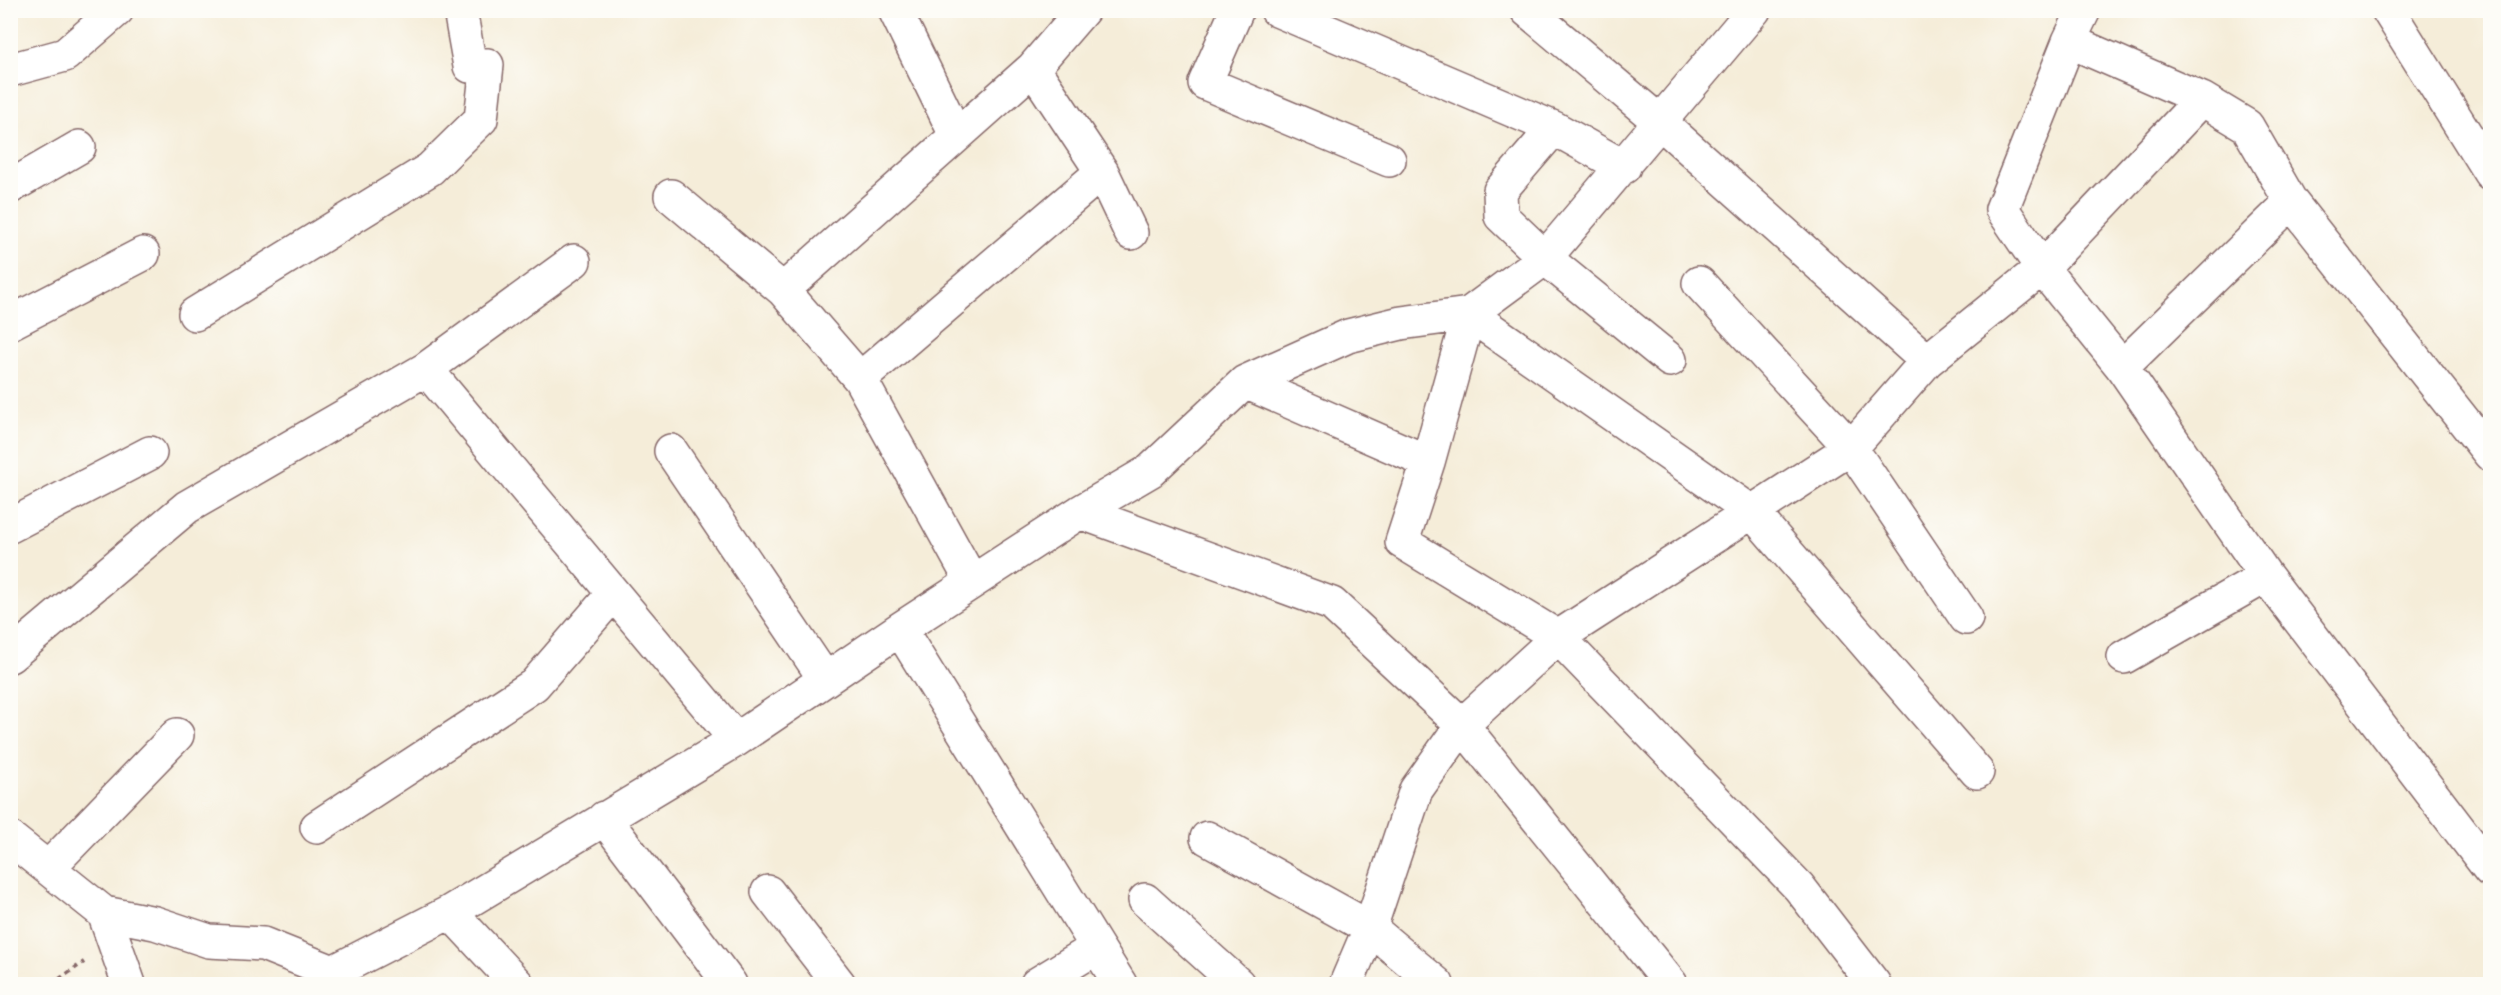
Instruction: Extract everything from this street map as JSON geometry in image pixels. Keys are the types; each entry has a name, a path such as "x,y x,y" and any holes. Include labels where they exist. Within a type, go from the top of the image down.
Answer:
{"street":[{"path":"10,70 65,55 117,10"},
{"path":"195,314 430,169 481,118 487,65 470,66 460,10"},
{"path":"895,10 956,135"},
{"path":"783,290 1033,68 1083,10"},
{"path":"1237,10 1205,83 1389,160"},
{"path":"1277,10 1554,128 1624,167"},
{"path":"1527,10 1660,122 1927,361"},
{"path":"10,838 104,913 155,923 208,941 263,944 333,972 450,912 736,740 972,582 1080,512 1150,471 1245,382 1348,336 1401,323 1469,314 1545,258 1754,10"},
{"path":"2084,10 2002,209 2042,268 2122,367 2266,576 2490,870"},
{"path":"2388,10 2490,173"},
{"path":"2069,42 2202,99 2247,126 2291,201 2490,454"},
{"path":"1033,68 1102,172 1131,233"},
{"path":"1346,984 1371,928 1416,789 1462,725 1558,637 1754,513 1851,448 1927,361 2042,268 2202,99"},
{"path":"1554,128 1500,190 1501,216 1545,258 1670,360"},
{"path":"10,187 79,147"},
{"path":"860,379 1102,172"},
{"path":"671,196 783,290 860,379 972,582"},
{"path":"2122,367 2291,201"},
{"path":"10,322 143,254"},
{"path":"10,656 187,507 426,369 574,261"},
{"path":"1699,283 1851,448 1966,618"},
{"path":"1469,314 1428,462 1402,542 1558,637 1799,887 1874,984"},
{"path":"1469,314 1754,513 1977,772"},
{"path":"426,369 736,740"},
{"path":"1245,382 1428,462"},
{"path":"671,452 825,679"},
{"path":"10,526 150,453"},
{"path":"1080,512 1332,604 1462,725 1671,984"},
{"path":"2124,657 2266,576"},
{"path":"317,827 534,685 613,594"},
{"path":"900,629 1120,984"},
{"path":"49,867 177,735"},
{"path":"604,818 730,984"},
{"path":"1208,838 1371,928 1437,984"},
{"path":"768,892 839,984"},
{"path":"1144,900 1238,984"},
{"path":"450,912 517,984"},
{"path":"104,913 129,984"},
{"path":"1037,984 1096,948"}]}
